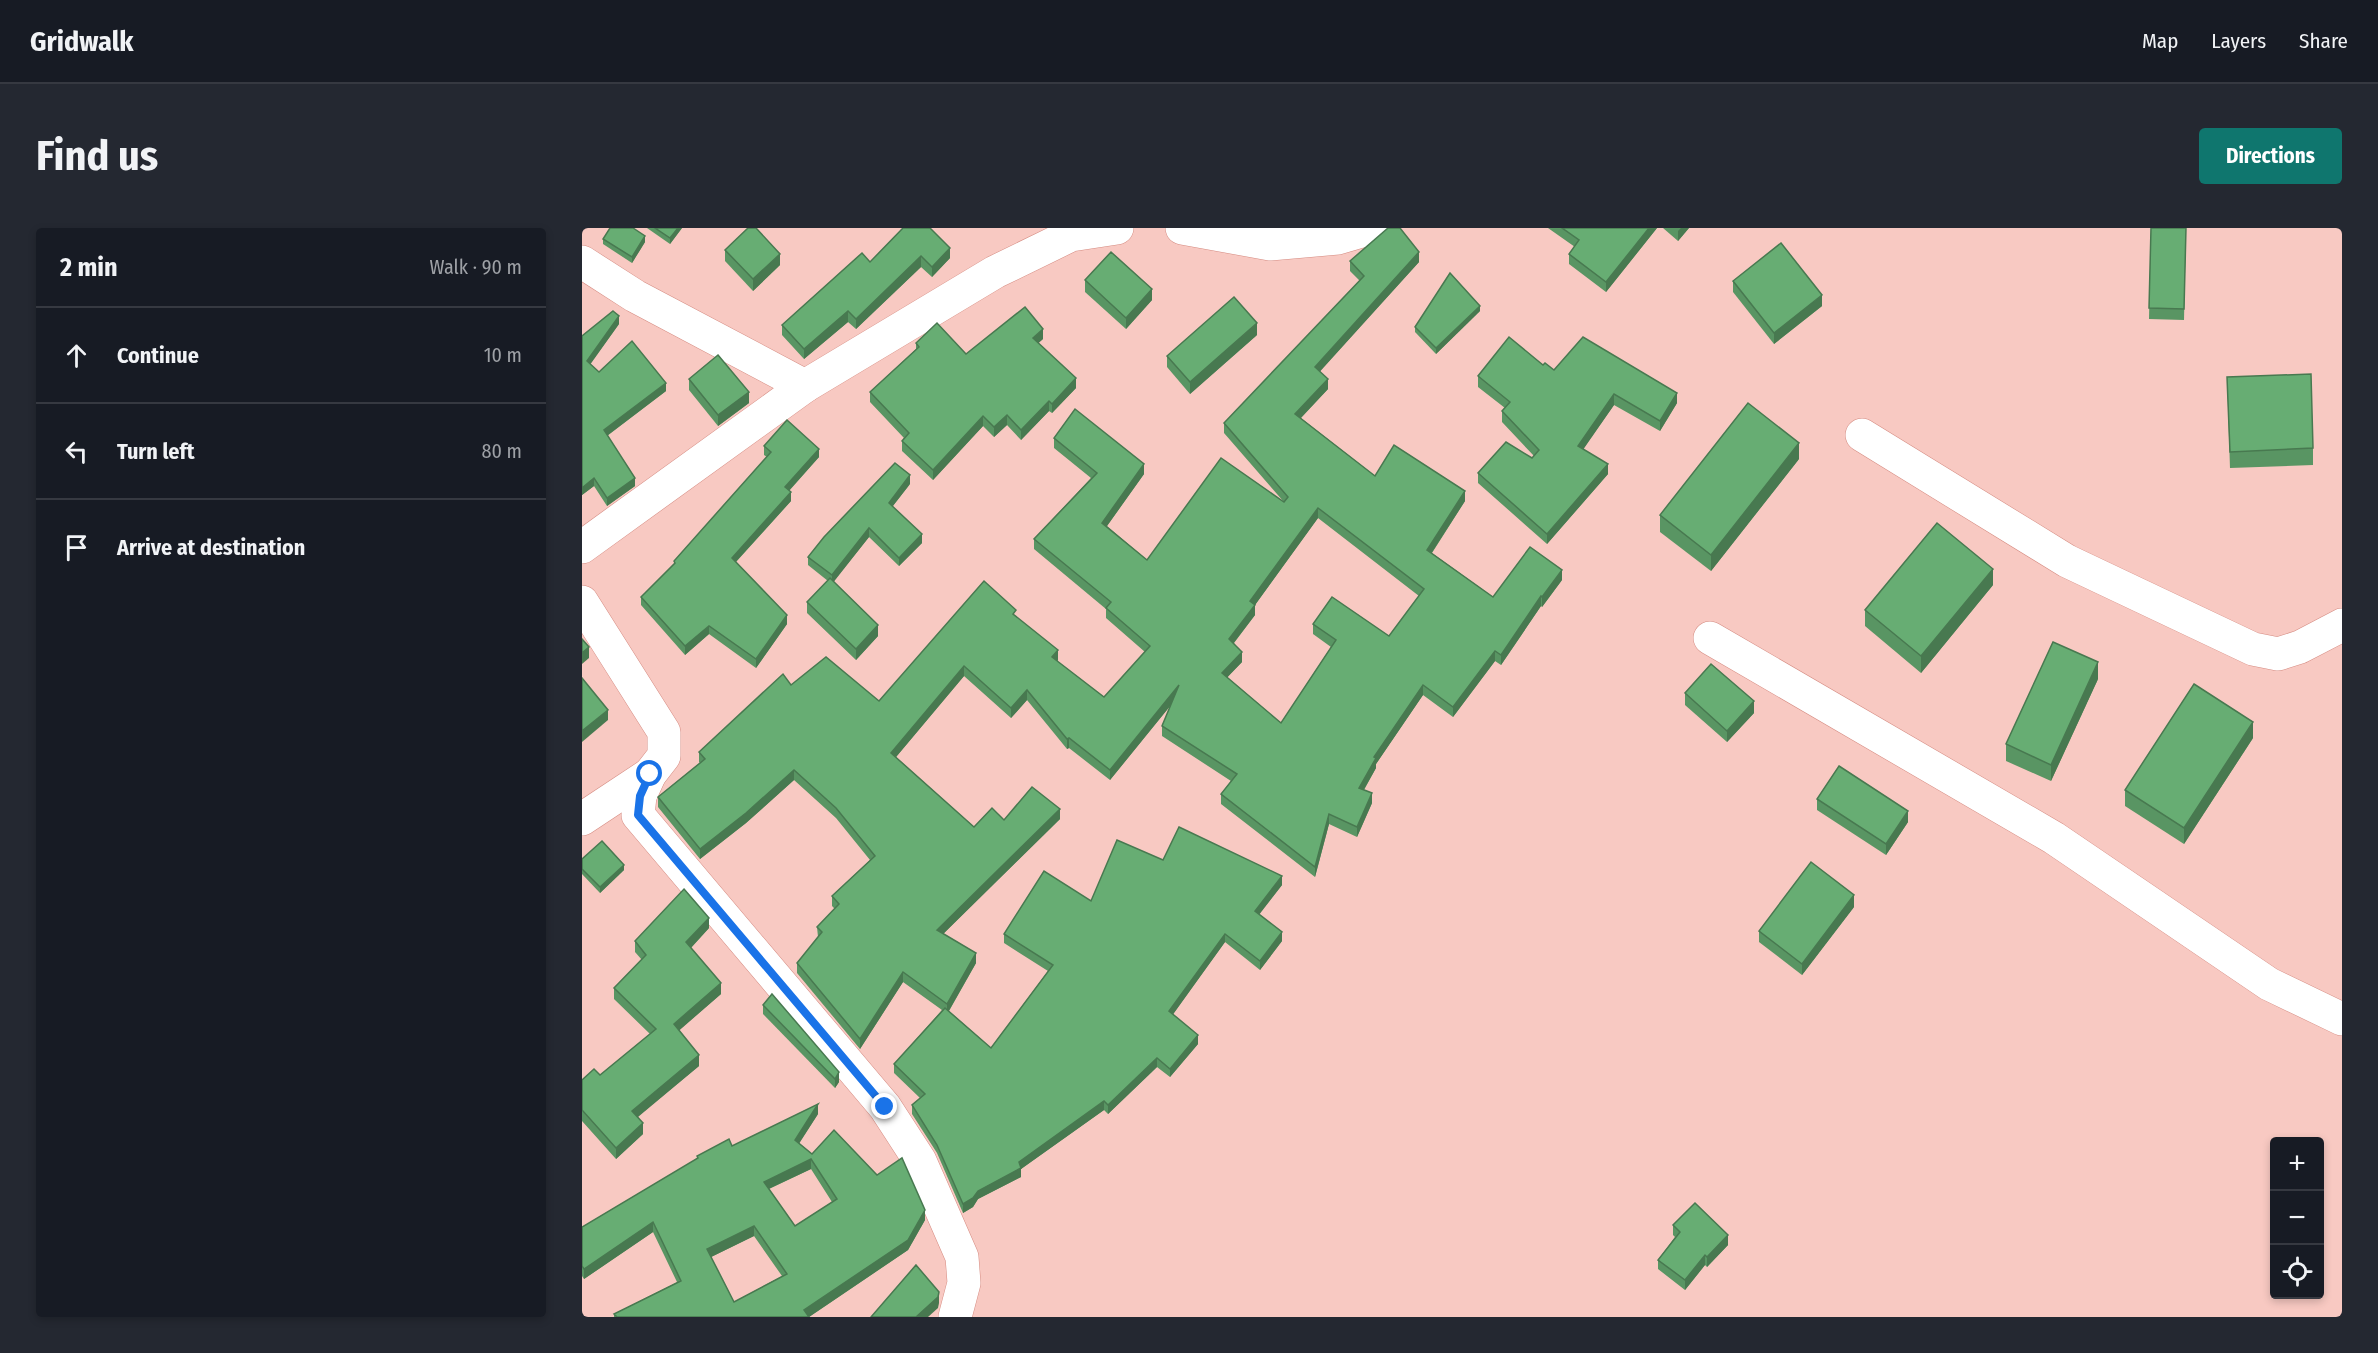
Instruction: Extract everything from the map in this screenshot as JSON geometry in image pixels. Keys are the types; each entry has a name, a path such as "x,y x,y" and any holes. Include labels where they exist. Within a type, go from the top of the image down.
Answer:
{"street":[{"path":"582,548 805,386 995,272 1071,235 1117,228"},
{"path":"1182,228 1266,236 1338,238 1372,228"},
{"path":"582,262 635,296 805,386"},
{"path":"1862,435 2067,561 2253,649 2278,654 2300,647 2342,626"},
{"path":"582,602 664,732 664,756 650,774 640,796 638,815 885,1107 920,1161 962,1257 964,1283 955,1317"},
{"path":"1710,638 2054,838 2269,984 2342,1019"},
{"path":"582,819 650,774"}],"building":[{"path":"610,228 633,228 645,236 632,257 603,239"},
{"path":"655,228 678,228 670,238"},
{"path":"748,228 756,228 780,254 753,279 725,250"},
{"path":"903,228 930,228 950,248 932,267 921,256 856,319 848,311 804,349 782,325 862,253 870,262"},
{"path":"1388,228 1400,228 1419,252 1315,367 1328,379 1295,414 1375,476 1394,445 1465,491 1427,550 1493,597 1530,547 1562,570 1541,596 1501,655 1495,651 1453,707 1423,685 1374,757 1376,758 1359,788 1372,793 1357,827 1329,814 1315,867 1221,794 1237,774 1162,726 1179,685 1110,770 1069,738 1067,739 1027,690 1011,708 964,666 891,753 974,827 992,808 1004,820 1032,787 1060,809 937,930 976,953 947,1004 903,972 860,1039 797,963 822,932 817,927 839,904 832,896 875,856 836,808 794,770 746,813 700,849 658,797 705,759 699,752 783,674 791,685 826,657 879,701 984,581 1016,610 1013,614 1058,650 1052,657 1104,697 1150,646 1106,608 1111,602 1034,539 1097,473 1054,438 1075,409 1144,464 1102,523 1147,560 1221,458 1284,502 1288,497 1224,423 1364,276 1350,261","holes":["1318,508 1424,589 1389,636 1332,597 1313,624 1336,640 1281,723 1222,673 1242,652 1229,639 1255,605 1250,601"]},
{"path":"1562,228 1649,228 1606,282 1569,254 1579,240"},
{"path":"2151,228 2186,228 2184,309 2149,308"},
{"path":"1781,243 1822,295 1774,333 1733,281"},
{"path":"1111,252 1152,289 1126,318 1085,280"},
{"path":"1450,273 1480,306 1436,348 1415,327"},
{"path":"1234,297 1257,323 1190,382 1167,356"},
{"path":"1025,307 1043,329 1033,338 1076,378 1052,404 1049,401 1021,430 1007,415 994,427 983,416 933,470 902,441 909,433 870,392 919,347 916,343 937,323 966,354"},
{"path":"613,311 619,316 587,361 599,372 632,341 666,383 604,430 635,478 607,498 594,478 582,488 582,336"},
{"path":"1509,337 1543,365 1545,363 1554,370 1583,337 1677,393 1660,421 1614,394 1578,446 1608,464 1547,534 1478,473 1506,442 1532,458 1539,450 1502,411 1510,402 1478,376"},
{"path":"718,355 749,392 718,415 689,379"},
{"path":"2311,374 2313,448 2230,452 2227,377"},
{"path":"1748,403 1799,443 1711,555 1660,515"},
{"path":"787,420 819,449 785,487 791,492 732,558 787,615 756,659 709,626 685,646 641,597 675,563 674,561 771,452 764,446"},
{"path":"895,463 910,475 889,503 922,534 899,558 869,528 832,575 808,557 824,537"},
{"path":"1937,523 1993,569 1921,656 1865,610"},
{"path":"830,578 878,625 856,649 807,602"},
{"path":"582,639 589,647 582,653"},
{"path":"2053,642 2098,662 2051,765 2006,744"},
{"path":"1711,664 1754,701 1727,731 1685,693"},
{"path":"582,678 608,710 582,731"},
{"path":"2194,684 2253,722 2184,828 2125,790"},
{"path":"1839,766 1908,811 1886,844 1817,799"},
{"path":"1179,827 1282,876 1255,911 1282,932 1260,961 1225,934 1169,1011 1198,1035 1170,1069 1157,1058 1108,1105 1104,1101 1019,1162 1021,1168 978,1191 973,1198 963,1204 937,1145 912,1105 925,1094 894,1064 945,1008 991,1048 1053,965 1004,934 1044,871 1091,901 1117,840 1163,860"},
{"path":"602,841 624,865 600,887 582,869 582,859"},
{"path":"1811,862 1854,895 1802,964 1759,931"},
{"path":"684,889 709,918 686,942 721,983 674,1024 699,1055 632,1111 643,1123 616,1148 582,1110 582,1080 594,1069 600,1075 656,1029 614,988 646,955 635,941"},
{"path":"772,994 839,1072 835,1079 763,1005"},
{"path":"818,1104 795,1140 812,1154 834,1130 877,1175 902,1158 925,1210 908,1240 804,1310 809,1317 617,1317 614,1314 681,1281 653,1222 584,1269 582,1266 582,1227 698,1158 697,1156 729,1139 732,1146","holes":["811,1159 837,1199 795,1226 764,1182","754,1226 787,1274 734,1302 707,1249"]},
{"path":"1695,1203 1728,1235 1707,1257 1705,1255 1685,1280 1658,1260 1680,1232 1673,1225"},
{"path":"916,1265 939,1292 938,1297 916,1317 871,1317"}],"route":[{"path":"650,774 640,796 638,815 885,1107"}]}
